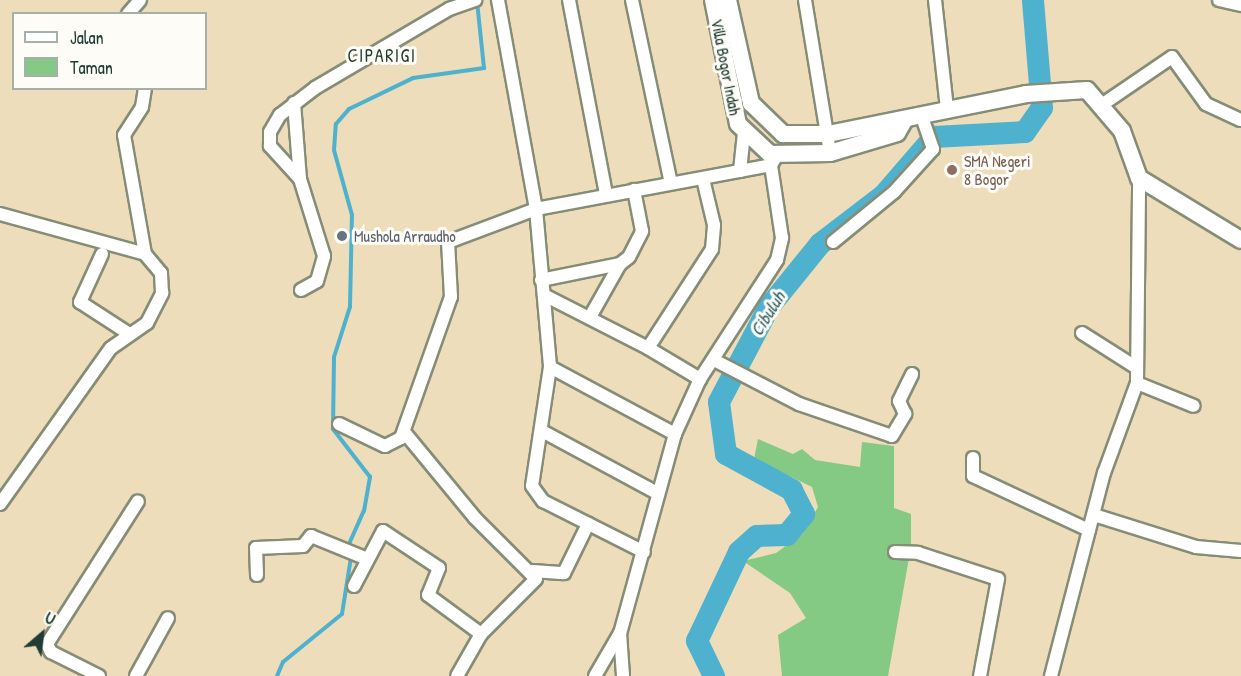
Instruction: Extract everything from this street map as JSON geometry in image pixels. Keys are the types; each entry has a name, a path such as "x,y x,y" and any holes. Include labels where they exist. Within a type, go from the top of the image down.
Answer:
{"street":[{"path":"130,12 140,0"},
{"path":"498,0 536,209 550,367 536,494 588,524 644,552"},
{"path":"568,0 606,194"},
{"path":"632,0 671,183"},
{"name":"Villa Bogor Indah","path":"713,0 733,109 744,134 774,161 830,153 897,133 913,117"},
{"name":"Villa Bogor Indah","path":"728,0 751,103 761,118 797,138 828,134 947,108 1026,94 1061,89 1087,90 1103,104 1122,131 1138,178"},
{"path":"805,0 830,153"},
{"path":"935,0 947,108"},
{"path":"1219,0 1241,5"},
{"path":"300,179 270,146 270,132 294,104 447,4 472,1"},
{"path":"1103,104 1172,57 1206,104 1241,120"},
{"path":"0,504 111,348 152,317 164,286 144,255 124,135 142,107 146,90"},
{"path":"294,104 300,179 324,256 317,281 301,290"},
{"path":"833,242 894,192 932,138 913,117"},
{"path":"740,171 744,134"},
{"path":"339,424 385,446 405,433 451,297 448,242 536,209 606,194 703,179 774,161 781,249 714,360 700,379 675,434 620,633 595,676"},
{"path":"1138,178 1241,240"},
{"path":"1051,676 1089,530 1137,383 1138,178"},
{"path":"648,348 712,249 714,225 703,179"},
{"path":"590,316 620,264 641,242 634,190"},
{"path":"0,214 144,255"},
{"path":"102,254 80,302 128,333"},
{"path":"541,280 620,264"},
{"path":"544,295 590,316 700,379"},
{"path":"1082,333 1137,368"},
{"path":"714,360 799,404 892,436 905,414 899,401 912,374"},
{"path":"550,367 675,434"},
{"path":"1137,383 1194,406"},
{"path":"542,431 657,494"},
{"path":"405,433 475,518 533,571 535,583 481,634 457,676"},
{"path":"974,458 973,476 1089,530"},
{"path":"99,676 51,652 48,644 138,501"},
{"path":"1094,514 1196,547 1241,551"},
{"path":"533,571 564,573 588,524"},
{"path":"354,586 364,558 380,531 439,568 428,594 481,634"},
{"path":"257,575 256,548 303,546 311,536 364,558"},
{"path":"895,552 918,553 998,579 980,676"},
{"path":"136,676 168,618"},
{"path":"620,633 623,676"}],"green space":[{"path":"758,439 793,454 802,449 815,460 860,467 862,442 894,446 894,508 911,514 911,547 888,676 782,676 778,635 806,618 790,593 743,561 776,553 802,534 818,507 812,487 754,459"}],"waterway":[{"name":"Cibuluh","path":"714,676 697,641 739,552 757,536 787,535 804,514 792,490 726,454 719,402 769,307 820,244 884,195 934,137 1025,132 1042,108 1033,0"},
{"path":"349,544 364,511 370,477 333,429 334,357 350,307 352,215 334,150 336,124 349,109 413,78 484,68 477,1"},
{"path":"277,676 283,662 342,614 351,557"}],"place":[{"name":"SMA Negeri 8 Bogor","path":"952,170"},
{"name":"Mushola Arraudho","path":"342,236"}],"district":[{"name":"CIPARIGI","path":"382,56"}]}
